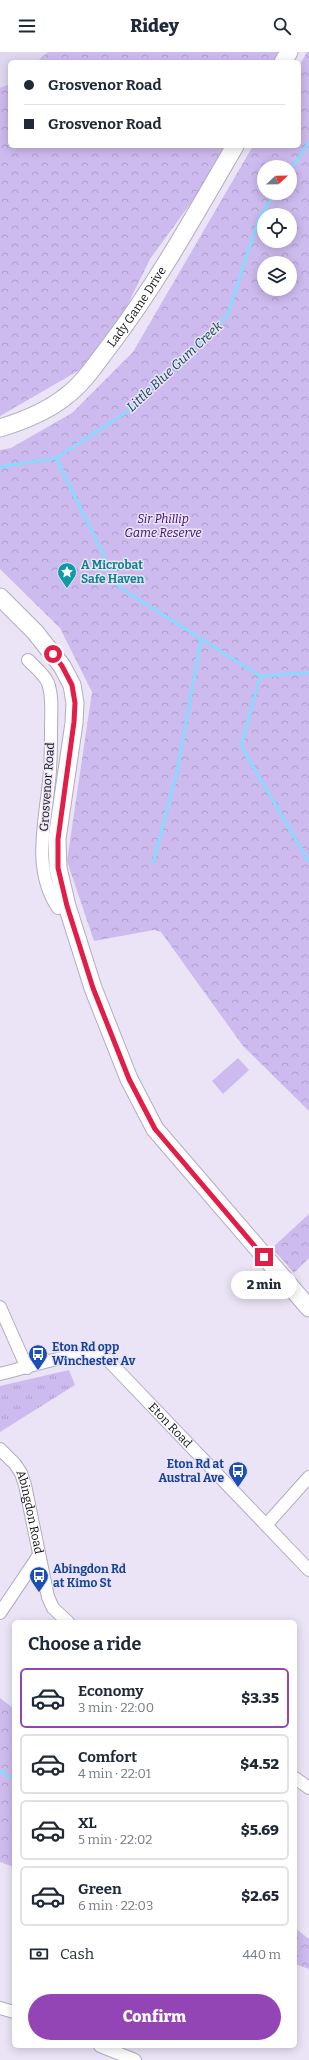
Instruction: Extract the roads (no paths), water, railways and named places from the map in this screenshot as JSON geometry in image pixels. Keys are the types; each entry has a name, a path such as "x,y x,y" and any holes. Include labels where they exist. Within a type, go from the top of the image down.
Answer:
{"street":[{"name":"Lady Game Drive","path":"0,428 26,421 65,397 88,375 129,320 185,232 234,148"},
{"name":"Grosvenor Road","path":"0,597 35,632 62,666 72,685 75,703 74,722 57,853 58,868 67,906 96,995 129,1079 155,1129 309,1308"},
{"name":"Grosvenor Road","path":"28,660 43,676 48,684 52,708 50,775 41,852 44,872 51,898 54,903 58,908 67,906"},
{"path":"0,1307 27,1368"},
{"name":"Eton Road","path":"0,1374 57,1360 90,1355 102,1356 108,1360 309,1570"},
{"name":"Abingdon Road","path":"0,1449 21,1473 25,1485 48,1597 53,1608 66,1620"},
{"path":"266,1525 309,1477"},
{"path":"0,1613 39,1555"},
{"path":"297,1779 309,1788"},
{"path":"0,2008 12,2011"},
{"path":"105,2048 135,2060"}],"waterway":[{"name":"Little Blue Gum Creek","path":"297,160 309,142"},
{"name":"Little Blue Gum Creek","path":"0,467 56,458 125,413 227,316 259,218 271,200"},
{"path":"56,458 119,587 260,676 241,746 309,862"},
{"path":"153,863 177,772 201,639"},
{"name":"Little Blue Gum Creek","path":"260,676 309,673"},
{"path":"0,1771 12,1778"}],"place":[{"name":"A Microbat Safe Haven","path":"67,589"},
{"name":"Eton Rd opp Winchester Av","path":"38,1371"},
{"name":"Eton Rd at Austral Ave","path":"238,1488"},
{"name":"Abingdon Rd at Kimo St","path":"39,1593"}],"park label":[{"name":"Sir Phillip Game Reserve","path":"163,526"}]}
